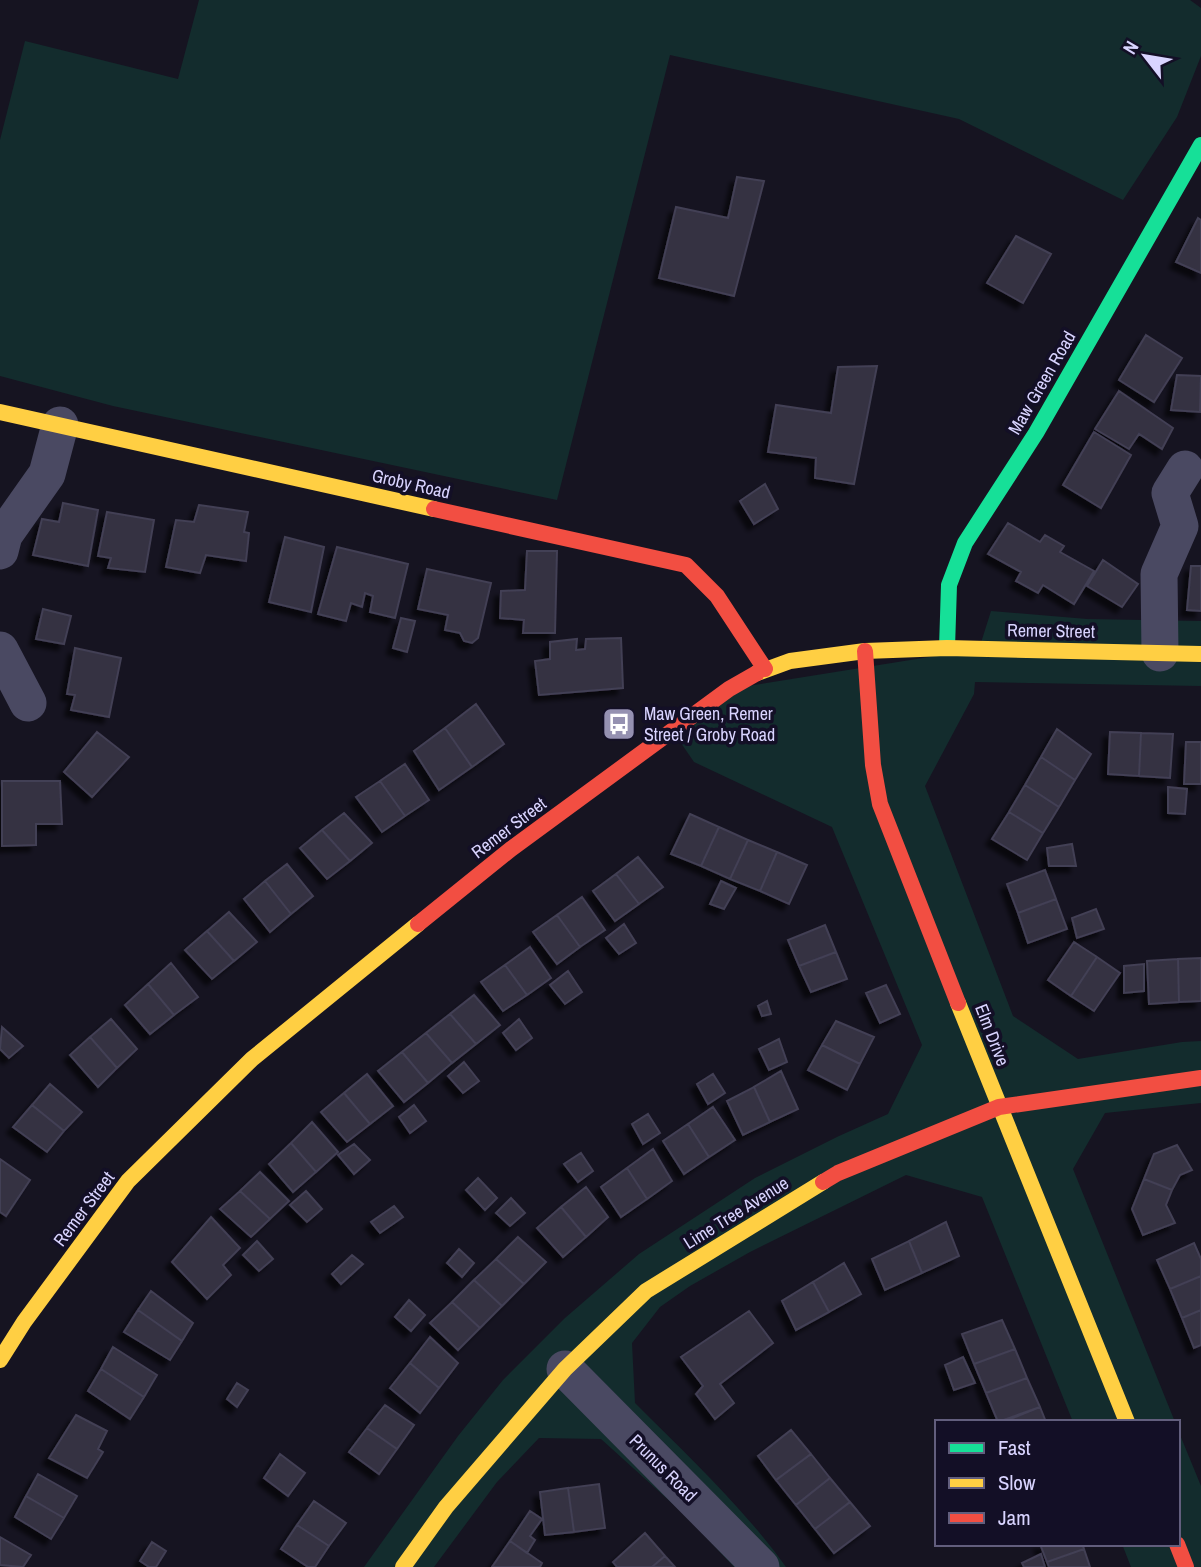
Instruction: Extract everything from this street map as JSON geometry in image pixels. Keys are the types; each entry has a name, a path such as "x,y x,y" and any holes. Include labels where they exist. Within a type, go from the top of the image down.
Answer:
{"street":[{"name":"Maw Green Road","path":"947,648 949,585 965,543 1036,433 1200,150"},
{"name":"Groby Road","path":"0,412 686,565 717,596 765,669"},
{"path":"0,551 4,536 47,474 60,425"},
{"path":"1160,653 1159,574 1180,526 1170,493 1185,469"},
{"name":"Remer Street","path":"0,1360 24,1322 128,1181 252,1059 511,849 729,689 765,669 790,661 865,651 947,648 1201,654"},
{"path":"0,650 28,703"},
{"name":"Elm Drive","path":"865,651 873,765 880,804 1126,1420"},
{"name":"Lime Tree Avenue","path":"403,1567 446,1507 565,1369 646,1291 838,1173 999,1107 1201,1078"},
{"name":"Prunus Road","path":"565,1369 761,1567"},
{"path":"1178,1546 1186,1567"}],"green space":[{"path":"199,0 1190,0 1201,8 1201,56 1177,117 1123,200 959,119 670,55 557,500 113,406 0,376 0,140 25,41 178,79"},
{"path":"991,611 1087,619 1201,621 1201,686 975,682 974,694 925,786 1013,1016 1078,1059 1201,1041 1201,1103 1105,1113 1073,1169 1174,1420 1072,1420 982,1197 906,1175 750,1252 690,1286 660,1307 632,1343 635,1403 733,1502 786,1567 734,1567 685,1515 601,1439 539,1438 497,1482 434,1567 364,1567 458,1436 503,1380 565,1318 639,1254 755,1178 888,1114 922,1045 832,827 694,762 672,730 729,689 979,649"},
{"path":"1180,1435 1201,1486 1201,1567 1131,1567 1123,1546 1180,1546"}],"building":[{"path":"737,177 764,181 734,296 659,278 676,207 728,218"},
{"path":"1198,218 1201,220 1201,273 1176,262"},
{"path":"1016,236 1051,254 1023,303 987,283"},
{"path":"1146,335 1182,358 1154,402 1119,380"},
{"path":"877,366 854,484 815,478 816,458 768,452 776,405 831,413 838,367"},
{"path":"1177,375 1201,376 1200,412 1171,410"},
{"path":"1119,391 1173,428 1162,449 1139,434 1129,449 1095,429"},
{"path":"1094,432 1131,455 1101,508 1063,485"},
{"path":"765,484 778,509 754,524 740,501"},
{"path":"63,503 98,510 88,566 33,555 42,519 59,522"},
{"path":"199,505 248,512 244,532 249,533 246,561 206,555 200,573 166,567 176,520 194,522"},
{"path":"107,512 154,520 145,572 108,568 111,558 98,556"},
{"path":"1008,523 1040,542 1045,535 1064,546 1060,552 1094,571 1074,604 1043,585 1038,593 1016,581 1021,572 988,554"},
{"path":"285,537 324,547 311,612 269,602"},
{"path":"337,547 408,564 395,618 370,612 373,596 365,593 362,607 351,603 346,621 318,614"},
{"path":"527,551 557,551 555,633 523,633 524,620 500,618 501,591 525,590"},
{"path":"1103,560 1138,584 1122,607 1087,586"},
{"path":"1191,566 1201,566 1201,611 1187,610"},
{"path":"427,569 491,583 478,638 472,643 464,641 460,633 445,630 448,615 418,609"},
{"path":"43,609 71,616 64,644 36,639"},
{"path":"401,618 415,621 407,652 393,648"},
{"path":"621,638 623,688 539,695 535,661 550,659 550,642 577,639 576,650 585,649 586,639"},
{"path":"75,648 121,658 109,717 71,710 75,695 67,694"},
{"path":"476,704 504,744 472,767 445,728"},
{"path":"445,728 472,767 439,790 414,751"},
{"path":"1057,729 1091,754 1075,780 1041,757"},
{"path":"97,732 129,757 92,797 64,772"},
{"path":"1110,732 1141,733 1139,776 1108,774"},
{"path":"1141,733 1173,734 1170,778 1139,776"},
{"path":"1186,742 1201,742 1201,784 1184,784"},
{"path":"1041,757 1075,780 1059,807 1025,785"},
{"path":"405,764 429,800 405,816 380,781"},
{"path":"2,781 60,781 62,824 36,824 36,845 2,846"},
{"path":"380,781 405,816 382,832 356,797"},
{"path":"1025,785 1059,807 1043,833 1009,812"},
{"path":"1168,787 1187,789 1185,814 1168,813"},
{"path":"1009,812 1043,833 1027,860 992,839"},
{"path":"344,813 372,843 350,861 322,830"},
{"path":"690,814 719,827 701,866 671,854"},
{"path":"719,827 748,840 730,879 701,866"},
{"path":"322,830 350,861 327,879 300,848"},
{"path":"748,840 777,852 760,891 730,879"},
{"path":"1072,844 1076,866 1049,866 1047,848"},
{"path":"777,852 807,865 789,904 760,891"},
{"path":"638,857 663,887 639,904 616,874"},
{"path":"287,864 313,896 291,914 265,881"},
{"path":"1045,870 1056,899 1018,913 1007,884"},
{"path":"616,874 639,904 615,921 593,891"},
{"path":"265,881 291,914 270,932 244,899"},
{"path":"721,881 736,888 724,909 710,904"},
{"path":"582,897 605,930 580,947 557,915"},
{"path":"1056,899 1067,929 1028,943 1018,913"},
{"path":"1096,909 1104,929 1077,938 1072,918"},
{"path":"229,912 257,942 234,961 207,931"},
{"path":"557,915 580,947 557,964 533,932"},
{"path":"624,924 636,943 619,954 606,938"},
{"path":"825,925 836,952 799,966 788,940"},
{"path":"207,931 234,961 212,979 185,950"},
{"path":"1074,942 1097,957 1071,996 1048,980"},
{"path":"530,947 551,978 527,995 505,965"},
{"path":"836,952 847,979 811,992 799,966"},
{"path":"1097,957 1120,973 1094,1011 1071,996"},
{"path":"1201,958 1201,1001 1179,1002 1178,959"},
{"path":"1178,959 1179,1002 1149,1004 1147,961"},
{"path":"171,963 198,997 174,1015 148,984"},
{"path":"1144,964 1144,991 1124,993 1124,966"},
{"path":"505,965 527,995 503,1011 481,982"},
{"path":"568,971 582,992 565,1004 550,985"},
{"path":"148,984 174,1015 150,1034 125,1005"},
{"path":"886,985 900,1014 880,1023 866,993"},
{"path":"474,995 500,1025 476,1044 450,1014"},
{"path":"767,1001 771,1014 762,1016 758,1006"},
{"path":"450,1014 476,1044 452,1063 426,1033"},
{"path":"111,1019 137,1049 117,1068 90,1037"},
{"path":"519,1019 532,1038 516,1050 503,1033"},
{"path":"836,1021 874,1037 860,1064 822,1045"},
{"path":"2,1027 23,1046 9,1058 0,1049"},
{"path":"426,1033 452,1063 428,1083 402,1052"},
{"path":"90,1037 117,1068 98,1087 70,1055"},
{"path":"779,1039 787,1062 769,1070 759,1049"},
{"path":"822,1045 860,1064 847,1090 808,1070"},
{"path":"402,1052 428,1083 404,1102 378,1071"},
{"path":"464,1062 479,1081 463,1093 448,1076"},
{"path":"781,1071 798,1109 770,1122 754,1087"},
{"path":"367,1074 393,1106 370,1124 344,1093"},
{"path":"713,1074 725,1093 708,1104 697,1084"},
{"path":"50,1084 82,1112 64,1131 32,1105"},
{"path":"754,1087 770,1122 743,1135 727,1101"},
{"path":"344,1093 370,1124 347,1142 321,1112"},
{"path":"32,1105 64,1131 47,1152 13,1127"},
{"path":"414,1105 426,1121 410,1133 399,1117"},
{"path":"713,1107 735,1140 709,1157 688,1124"},
{"path":"648,1114 660,1133 643,1144 632,1124"},
{"path":"312,1122 338,1152 316,1172 291,1143"},
{"path":"688,1124 709,1157 684,1174 663,1141"},
{"path":"291,1143 316,1172 293,1192 269,1164"},
{"path":"354,1144 370,1160 354,1174 338,1155"},
{"path":"1177,1145 1192,1170 1180,1175 1172,1190 1144,1179 1154,1154"},
{"path":"653,1149 672,1181 647,1199 627,1168"},
{"path":"581,1153 593,1171 578,1182 564,1164"},
{"path":"0,1159 30,1180 6,1216 0,1212"},
{"path":"627,1168 647,1199 621,1217 601,1187"},
{"path":"260,1172 289,1201 270,1219 240,1191"},
{"path":"478,1178 497,1198 485,1210 466,1190"},
{"path":"1144,1179 1172,1190 1166,1205 1175,1223 1143,1235 1132,1209"},
{"path":"586,1187 608,1217 586,1237 561,1207"},
{"path":"240,1191 270,1219 251,1237 220,1209"},
{"path":"306,1191 322,1209 307,1222 290,1205"},
{"path":"511,1198 525,1213 510,1226 496,1213"},
{"path":"394,1206 403,1217 380,1233 371,1222"},
{"path":"561,1207 586,1237 563,1257 537,1228"},
{"path":"211,1217 240,1248 223,1265 231,1275 207,1299 172,1262"},
{"path":"946,1222 959,1256 922,1273 909,1241"},
{"path":"518,1237 546,1262 524,1284 496,1259"},
{"path":"257,1241 273,1259 259,1271 243,1255"},
{"path":"909,1241 922,1273 885,1290 872,1259"},
{"path":"1194,1243 1201,1259 1201,1276 1170,1289 1157,1260"},
{"path":"459,1249 474,1263 462,1277 447,1263"},
{"path":"352,1255 363,1264 341,1284 332,1274"},
{"path":"496,1259 524,1284 502,1306 474,1280"},
{"path":"844,1263 861,1294 829,1312 813,1282"},
{"path":"1201,1276 1201,1310 1182,1318 1170,1289"},
{"path":"474,1280 502,1306 480,1328 452,1302"},
{"path":"813,1282 829,1312 796,1330 782,1301"},
{"path":"151,1291 193,1323 182,1341 138,1310"},
{"path":"409,1300 425,1315 411,1331 395,1317"},
{"path":"452,1302 480,1328 458,1350 430,1323"},
{"path":"138,1310 182,1341 170,1360 124,1332"},
{"path":"1201,1310 1201,1345 1194,1348 1182,1318"},
{"path":"749,1311 773,1343 720,1384 734,1403 715,1419 696,1394 703,1386 681,1357"},
{"path":"1002,1320 1015,1349 974,1364 962,1334"},
{"path":"430,1337 458,1363 439,1388 410,1363"},
{"path":"113,1347 157,1375 144,1397 101,1369"},
{"path":"1015,1349 1027,1378 986,1393 974,1364"},
{"path":"963,1357 975,1383 954,1390 945,1365"},
{"path":"410,1363 439,1388 420,1413 390,1388"},
{"path":"101,1369 144,1397 130,1419 88,1391"},
{"path":"1027,1378 1040,1407 997,1420 986,1393"},
{"path":"237,1383 248,1390 237,1407 227,1399"},
{"path":"385,1405 414,1425 397,1449 367,1428"},
{"path":"1040,1407 1045,1420 1008,1420"},
{"path":"76,1415 107,1431 98,1449 103,1452 87,1478 49,1458"},
{"path":"367,1428 397,1449 379,1474 349,1452"},
{"path":"791,1430 811,1454 776,1480 758,1456"},
{"path":"280,1454 305,1473 288,1496 264,1478"},
{"path":"811,1454 830,1478 796,1505 776,1480"},
{"path":"38,1474 77,1496 64,1518 26,1496"},
{"path":"830,1478 850,1502 815,1529 796,1505"},
{"path":"599,1484 605,1528 574,1532 568,1488"},
{"path":"568,1488 574,1532 545,1535 540,1492"},
{"path":"26,1496 64,1518 51,1539 15,1517"},
{"path":"314,1501 346,1523 329,1546 297,1525"},
{"path":"850,1502 870,1526 834,1553 815,1529"},
{"path":"530,1511 542,1519 530,1536 535,1540 527,1553 510,1541"},
{"path":"297,1525 329,1546 315,1567 308,1567 281,1549"},
{"path":"645,1533 665,1556 652,1567 617,1567 613,1562"},
{"path":"0,1537 31,1555 23,1567 0,1565"},
{"path":"510,1541 542,1563 540,1567 492,1567"},
{"path":"152,1542 166,1551 156,1567 149,1567 140,1561"},
{"path":"1041,1546 1083,1546 1084,1549 1047,1562"},
{"path":"1084,1549 1090,1567 1049,1567 1047,1562"},
{"path":"1041,1554 1045,1567 1024,1567 1022,1563"},
{"path":"665,1556 675,1567 652,1567"}],"traffic: fast":[{"path":"947,648 949,585 965,543 1036,433 1201,145"}],"traffic: slow":[{"path":"0,412 434,509"},
{"path":"757,673 790,661 865,651 947,648 1201,654"},
{"path":"0,1360 24,1322 128,1181 252,1059 418,924"},
{"path":"958,1003 1126,1420"},
{"path":"403,1567 446,1507 565,1369 646,1291 823,1182"}],"traffic: jam":[{"path":"434,509 686,565 717,596 765,669"},
{"path":"865,651 873,765 880,804 958,1003"},
{"path":"418,924 511,849 729,689 757,673"},
{"path":"823,1182 838,1173 999,1107 1201,1078"},
{"path":"1178,1546 1186,1567"}],"place":[{"name":"Maw Green, Remer Street / Groby Road","path":"619,724"}]}
